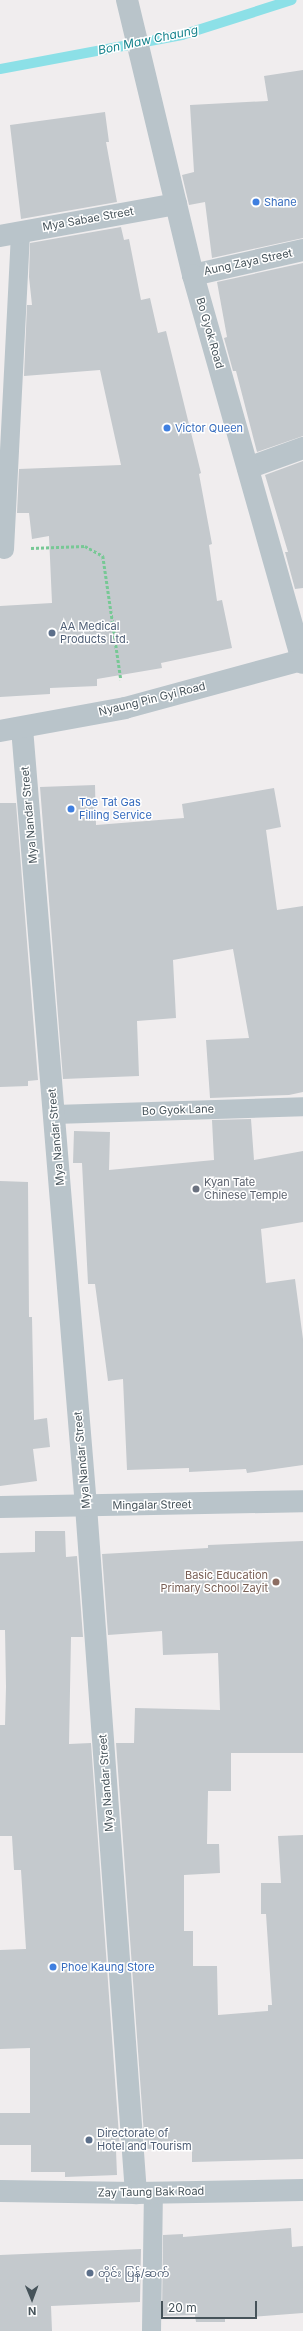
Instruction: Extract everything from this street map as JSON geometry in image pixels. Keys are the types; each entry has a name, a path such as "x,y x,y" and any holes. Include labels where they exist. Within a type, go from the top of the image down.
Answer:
{"street":[{"name":"Bo Gyok Road","path":"127,0 193,275 303,661"},
{"name":"Mya Sabae Street","path":"10,234 176,204"},
{"name":"Aung Zaya Street","path":"193,275 303,250"},
{"path":"248,468 303,448"},
{"name":"Nyaung Pin Gyi Road","path":"0,731 125,708 303,661"},
{"name":"Mya Nandar Street","path":"22,728 86,1506 145,2192"},
{"name":"Mingalar Street","path":"0,1507 303,1501"},
{"name":"Zay Taung Bak Road","path":"0,2191 145,2192 303,2190"}],"lane":[{"path":"4,549 10,234"},
{"name":"Bo Gyok Lane","path":"54,1114 303,1106"},
{"path":"145,2192 151,2331"}],"path":[{"path":"4,549 85,546 103,556 125,708"}],"building":[{"path":"303,70 303,238 212,258 205,202 189,205 182,175 194,172 190,105 268,101 264,76"},
{"path":"105,112 109,142 106,142 117,202 21,219 10,125"},
{"path":"121,227 124,240 129,239 141,300 150,298 158,333 166,331 201,473 199,474 212,544 209,545 217,601 222,600 232,648 161,663 162,668 97,679 97,686 50,688 50,694 0,697 0,606 52,603 49,536 32,539 29,513 17,513 19,469 121,465 100,370 24,376 27,305 32,305 29,277 30,243"},
{"path":"303,263 303,436 257,452 236,371 233,371 224,338 227,337 217,282"},
{"path":"303,461 303,588 295,589 285,552 288,552 265,475"},
{"path":"95,785 96,825 184,818 182,804 274,788 281,827 266,830 277,910 303,906 303,1092 289,1095 210,1098 206,1040 249,1038 233,949 173,960 176,1018 137,1021 139,1076 63,1079 40,787"},
{"path":"0,803 16,803 38,1080 28,1081 28,1086 0,1087"},
{"path":"251,1119 254,1160 303,1151 303,1222 261,1229 266,1283 295,1279 303,1339 303,1465 247,1473 246,1469 189,1472 189,1468 127,1470 123,1379 108,1381 95,1284 88,1284 82,1163 73,1163 74,1131 110,1132 109,1170 214,1160 212,1120"},
{"path":"0,1181 28,1182 29,1317 32,1317 34,1420 47,1418 50,1447 33,1449 37,1481 0,1486"},
{"path":"35,1531 65,1531 66,1557 77,1556 83,1637 71,1637 69,1744 91,1743 120,2150 116,2150 117,2175 65,2177 65,2172 31,2172 31,2145 0,2145 0,2113 30,2113 30,2048 0,2049 0,1950 26,1949 21,1870 14,1870 12,1836 0,1836 0,1725 5,1725 6,1687 5,1630 0,1630 0,1553 35,1552"},
{"path":"303,1541 303,1753 231,1753 231,1791 208,1791 207,1844 219,1844 220,1873 184,1875 184,1931 193,1931 193,1966 217,1966 218,2015 268,2011 268,2005 272,2005 266,1914 261,1914 261,1883 281,1883 278,1836 303,1835 303,2159 192,2162 192,2147 145,2149 116,1743 134,1743 135,1708 220,1710 218,1653 163,1655 162,1631 108,1635 102,1554 208,1548 208,1545"},
{"path":"291,2228 292,2247 303,2246 303,2313 225,2319 225,2322 196,2322 195,2315 162,2316 163,2235 183,2234 183,2237"},
{"path":"141,2249 140,2302 51,2306 52,2331 0,2331 0,2255"}],"waterway":[{"name":"Bon Maw Chaung","path":"0,69 182,35 292,0"}],"place":[{"name":"Shane","path":"256,202"},
{"name":"Victor Queen","path":"167,428"},
{"name":"AA Medical Products Ltd.","path":"52,633"},
{"name":"Toe Tat Gas Filling Service","path":"71,809"},
{"name":"Kyan Tate Chinese Temple","path":"196,1189"},
{"name":"Basic Education Primary School Zayit","path":"276,1582"},
{"name":"Phoe Kaung Store","path":"53,1967"},
{"name":"Directorate of Hotel and Tourism","path":"89,2140"},
{"name":"တိုင်း ပြန်/ဆက်","path":"90,2273"}]}
